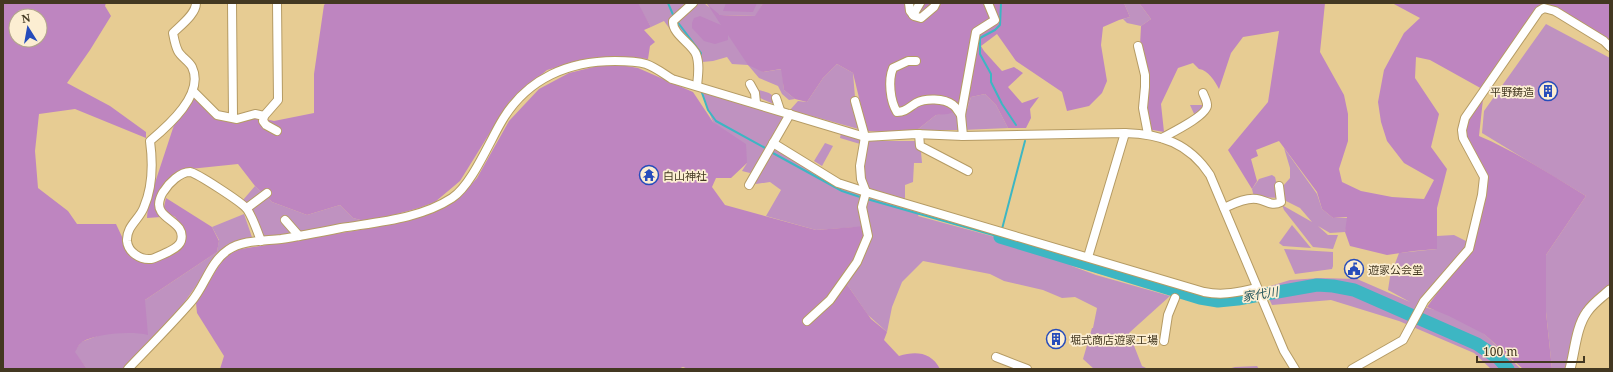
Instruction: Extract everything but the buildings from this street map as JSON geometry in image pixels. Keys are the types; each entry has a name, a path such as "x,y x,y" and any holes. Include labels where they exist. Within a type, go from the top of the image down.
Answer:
{"street":[{"path":"196,3 196,6 191,14 173,33 178,51 192,67 195,78 193,91 171,123 150,141 153,160 151,182 144,208 127,232 129,249 138,258 151,259 177,247 181,241 181,234 178,226 161,212 158,205 163,191 180,175 190,172 200,176 247,208 261,241"},
{"path":"232,3 233,117"},
{"path":"276,3 278,100 264,116 263,121 266,125 277,131"},
{"path":"693,3 676,18 673,24 675,29 695,52 698,58 701,87"},
{"path":"909,3 910,11 913,15 922,18 934,7 936,3"},
{"path":"913,15 920,3"},
{"path":"963,136 961,115 976,32 995,20 988,3"},
{"path":"1352,369 1403,340 1424,301 1469,249 1482,195 1484,178 1463,138 1462,130 1465,118 1538,11 1544,8 1555,11 1604,41 1610,47"},
{"path":"1138,46 1145,75 1146,87 1143,108 1148,134"},
{"path":"128,369 192,301 218,259 233,247 417,214 452,198 465,185 504,118 516,102 537,83 561,70 605,61 638,62 647,64 672,79 780,110 865,137 919,134 963,136 1125,133 1148,134 1179,145 1192,153 1202,162 1210,175 1284,351 1295,369"},
{"path":"916,61 901,63 893,68 891,74 892,105 897,112 903,112 916,103 926,99 948,102 954,106 961,115"},
{"path":"750,84 755,93 756,103"},
{"path":"193,91 217,115 237,119 255,114 264,116"},
{"path":"1162,138 1206,111 1207,105 1203,93"},
{"path":"776,98 780,110"},
{"path":"806,320 830,300 857,262 866,244 868,236 862,207 866,193 861,179 860,166 865,137 855,101"},
{"path":"749,185 790,114"},
{"path":"1088,257 1125,133"},
{"path":"919,134 920,146 968,171"},
{"path":"770,147 838,182 866,193 1217,295 1231,294 1257,288"},
{"path":"1224,208 1243,200 1258,199 1264,202 1276,204 1281,202 1280,186"},
{"path":"247,208 267,193"},
{"path":"285,220 299,236"},
{"path":"1570,369 1580,326 1586,313 1593,304 1610,290"},
{"path":"1164,341 1168,315 1175,298"},
{"path":"996,356 1027,369"}],"shaded area":[{"path":"3,3 106,3 105,6 111,16 67,83 110,106 146,132 146,138 75,109 39,114 35,151 38,188 68,211 77,224 116,224 132,258 152,263 178,252 185,241 185,230 175,217 163,211 166,198 212,227 219,241 217,252 145,300 148,335 133,333 115,334 97,337 82,342 75,352 87,369 3,369"},
{"path":"326,3 638,3 651,27 644,30 655,42 650,46 648,59 626,57 590,58 547,70 509,102 460,181 435,202 419,208 368,222 353,218 340,205 307,215 272,202 255,186 238,164 180,170 163,187 161,217 147,218 148,204 175,122 193,96 213,115 256,117 274,121 314,113 314,74 324,5"},
{"path":"637,3 704,3 710,8 706,3 763,3 756,16 720,15 715,13 763,72 782,69 784,90 795,99 789,100 782,94 778,86 759,78 748,65 732,64 727,57 702,62 675,29 672,32 664,21 651,27"},
{"path":"726,3 757,3 753,12 751,12 723,11"},
{"path":"763,3 1124,3 1130,17 1103,27 1101,45 1107,81 1102,93 1089,106 1067,111 1062,92 1016,61 997,34 981,46 1002,71 1014,67 1023,73 1008,87 1022,103 1039,97 1030,109 1031,118 1026,128 1008,128 996,105 985,94 971,97 967,108 948,114 936,115 917,130 882,132 867,131 853,73 837,64 823,78 807,102 795,99 784,90 781,69 763,72 748,65 728,35 728,40 715,44 704,41 692,28 694,18 700,16 721,25 708,5 720,15 755,16"},
{"path":"1124,3 1139,3 1151,19 1141,26 1127,23 1123,19 1130,17"},
{"path":"1139,3 1325,3 1320,52 1344,95 1348,114 1348,141 1339,169 1342,182 1361,191 1392,197 1424,199 1434,180 1404,163 1387,141 1381,122 1378,102 1384,70 1404,33 1420,18 1392,3 1610,3 1610,47 1555,11 1539,11 1484,90 1430,60 1416,57 1415,78 1439,114 1431,147 1447,169 1437,208 1437,249 1387,255 1350,246 1345,232 1347,217 1333,218 1322,209 1317,192 1279,141 1256,150 1258,156 1251,159 1257,181 1252,189 1228,150 1268,102 1279,31 1243,37 1231,53 1219,89 1213,79 1205,71 1199,69 1193,63 1178,68 1161,104 1164,132 1147,129 1140,45 1141,26 1151,19"},
{"path":"1546,24 1610,58 1610,290 1584,314 1566,369 1552,369 1546,312 1546,255 1586,196 1482,133 1484,111"},
{"path":"610,63 638,68 693,92 713,122 746,144 747,163 731,178 716,178 712,187 725,205 816,230 866,226 866,244 822,307 803,324 811,320 846,283 871,319 887,332 884,340 899,356 905,354 922,354 932,359 940,369 688,369 683,367 678,369 220,369 224,356 197,313 196,303 226,254 241,249 365,229 436,210 460,197 477,178 509,121 539,89 569,73"},
{"path":"837,64 853,73 855,97 862,130 790,110 798,101 807,102 823,78"},
{"path":"756,89 769,93 776,98 776,105 760,98"},
{"path":"1484,90 1479,136 1520,156 1586,196 1546,255 1546,312 1552,369 1523,369 1484,334 1449,316 1427,307 1469,249 1482,173 1465,143 1465,118"},
{"path":"701,92 785,116 772,142 822,174 866,192 863,173 863,159 866,146 869,141 920,141 922,163 914,163 913,182 905,185 905,202 1217,296 1252,290 1254,301 1217,304 1190,300 1069,265 1096,275 1170,296 1129,333 1142,366 1148,369 1094,369 1083,359 1093,328 1097,308 1075,297 1062,298 1043,290 1004,281 990,274 923,261 902,282 892,307 887,332 868,315 846,283 859,227 816,230 766,216 781,190 770,182 749,185 756,172 750,173 742,171 747,163 713,122","holes":["891,206 991,233 999,238 918,216 919,214"]},
{"path":"985,94 996,105 1008,128 963,130 963,110 967,109 971,97"},
{"path":"1190,105 1207,105 1195,116"},
{"path":"957,111 958,130 917,130 936,115"},
{"path":"841,133 861,139 860,144 840,138"},
{"path":"825,143 833,146 822,166 814,161"},
{"path":"1284,148 1317,194 1322,209 1333,218 1349,218 1345,232 1330,233 1318,226 1328,235 1338,235 1333,249 1313,247 1284,210 1282,205 1312,222 1300,208 1284,200 1283,186 1290,178 1290,168"},
{"path":"1272,175 1275,177 1280,198 1254,197 1252,189 1259,179"},
{"path":"255,186 272,202 307,215 340,205 353,218 368,222 264,237 250,208 243,200"},
{"path":"244,214 253,240 218,255 179,310 123,369 87,369 74,352 81,342 100,335 145,300 217,252 219,240 212,227"},
{"path":"1292,225 1311,248 1283,246 1279,243"},
{"path":"1454,235 1470,243 1420,306 1443,312 1479,329 1521,369 1491,369 1474,353 1399,321 1331,300 1272,305 1264,288 1290,280 1320,278 1357,279 1410,302 1388,290 1390,277 1399,253 1437,249 1437,236"},
{"path":"1284,249 1333,252 1332,269 1295,274"},
{"path":"1257,366 1259,369 1228,369 1235,367"}],"waterway":[{"path":"668,3 674,17"},
{"path":"1001,3 1000,25 995,30 980,38 980,54 991,74 991,82 1002,104 1016,125"},
{"path":"676,20 701,53 700,57"},
{"path":"701,90 708,110 716,121 767,149"},
{"path":"1002,229 1025,141"},
{"path":"771,152 842,191 863,198"},
{"path":"867,199 1000,237 1001,233"},
{"name":"家代川","path":"1000,237 1200,298 1218,301 1238,299 1317,285 1354,290 1477,344 1498,358 1508,369"}],"place":[{"name":"平野鋳造","path":"1548,91"},
{"name":"白山神社","path":"649,175"},
{"name":"遊家公会堂","path":"1354,269"},
{"name":"堀式商店遊家工場","path":"1056,339"}]}
